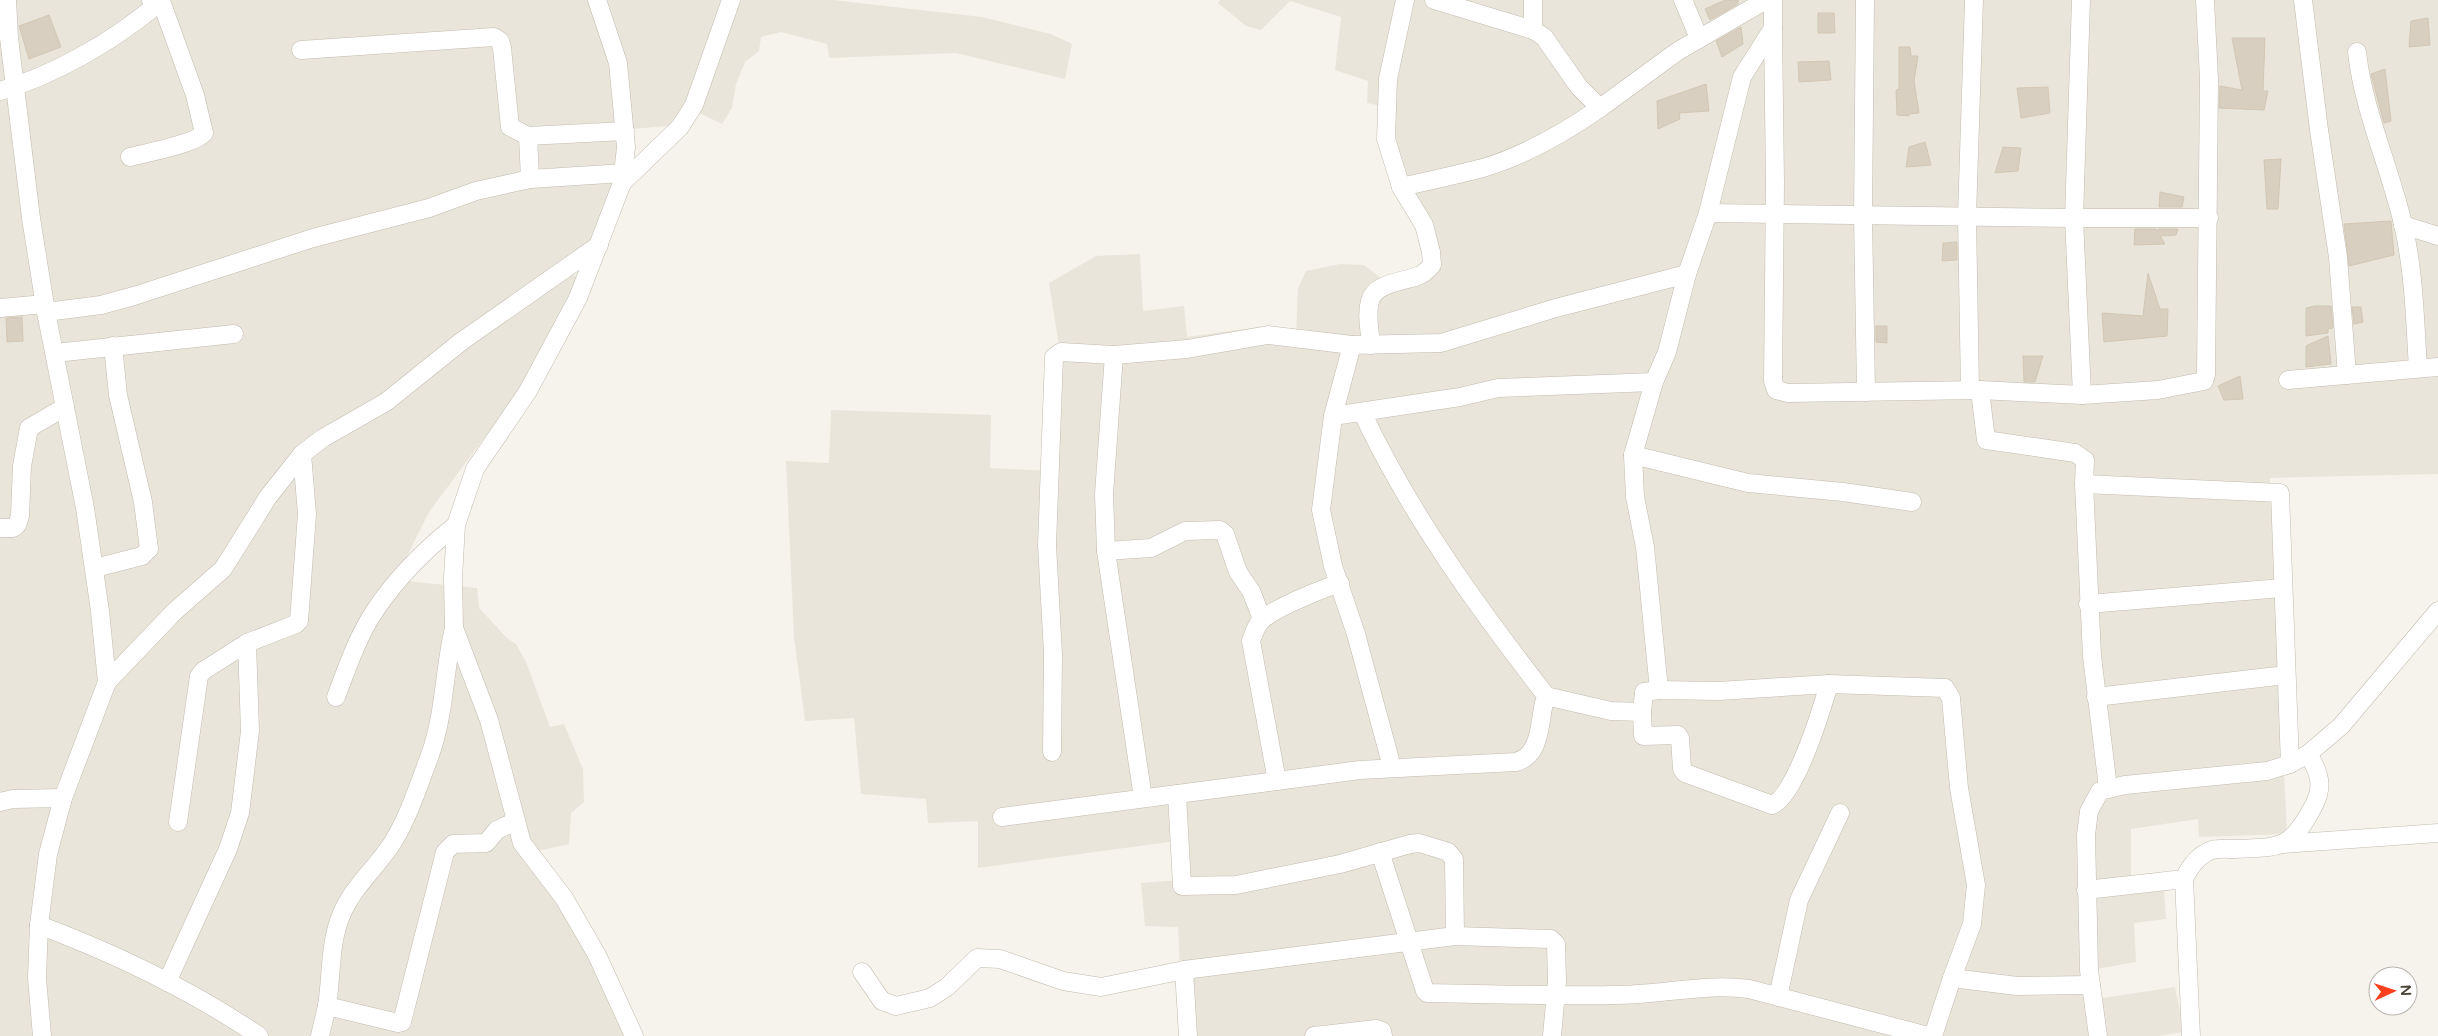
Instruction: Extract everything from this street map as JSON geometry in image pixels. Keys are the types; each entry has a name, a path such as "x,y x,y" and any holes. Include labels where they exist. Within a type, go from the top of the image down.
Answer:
{"street":[{"path":"6,0 9,38 8,89 46,308 95,568 107,682"},
{"path":"320,1036 327,1006 332,952 342,914 352,894 385,853 399,830 431,754 440,714 448,653 454,628 452,578 456,525 475,469 528,391 578,298 623,178 625,131 617,55 597,0"},
{"path":"0,308 101,305 313,238 429,208 476,191 530,179 623,178 680,127 694,106 731,0"},
{"path":"1371,345 1369,316 1370,302 1373,294 1389,284 1422,275 1432,265 1431,252 1424,225 1401,187 1386,139 1388,79 1405,0"},
{"path":"1434,0 1533,30 1544,37 1579,87 1600,108"},
{"path":"1533,0 1533,30"},
{"path":"1683,0 1699,38"},
{"path":"1401,187 1484,168 1511,158 1569,129 1699,38 1766,0"},
{"path":"1773,0 1775,212 1773,380 1776,390 1788,393 1975,390 2082,395 2158,390 2204,381 2207,367 2209,218 2209,79 2205,0"},
{"path":"1865,0 1864,215 1866,392"},
{"path":"1974,0 1967,216 1975,390 1986,440 2075,453 2085,460 2088,604 2096,697 2108,788"},
{"path":"2081,0 2074,218 2082,395"},
{"path":"2304,0 2319,130 2339,266 2347,375"},
{"path":"8,89 65,64 138,20 157,2 189,76 204,132 201,136 189,141 130,157"},
{"path":"1659,690 1645,547 1634,488 1633,455 1654,382 1667,352 1687,274 1708,213 1742,77 1773,28"},
{"path":"301,50 494,37 500,41 504,57 508,123 510,127 528,136 625,131"},
{"path":"2356,52 2363,88 2403,225 2411,272 2418,368"},
{"path":"528,136 530,179"},
{"path":"1708,213 1775,212 2074,218 2209,218"},
{"path":"2403,225 2438,236"},
{"path":"42,1036 37,978 39,925 48,854 63,798 107,682 175,611 223,569 268,497 302,454 323,438 386,402 462,341 599,246"},
{"path":"1052,752 1053,654 1047,545 1054,357 1061,352 1114,355 1187,349 1268,335 1352,345 1419,345 1460,339 1556,308 1687,274"},
{"path":"55,353 234,334"},
{"path":"1352,345 1333,416 1321,510 1328,546 1392,767"},
{"path":"95,568 142,556 149,550 143,502 118,395 113,346"},
{"path":"1114,355 1104,494 1106,551 1143,798"},
{"path":"2288,380 2438,367"},
{"path":"1333,416 1460,397 1498,388 1654,382"},
{"path":"0,528 13,528 17,525 20,516 22,466 30,428 65,407"},
{"path":"1362,412 1382,453 1445,558 1500,636 1548,698"},
{"path":"178,822 199,676 203,671 247,643 296,624 300,617 307,514 302,454"},
{"path":"1633,455 1748,483 1843,492 1912,502"},
{"path":"2084,484 2280,494 2290,764"},
{"path":"336,697 345,672 376,608 428,548 456,525"},
{"path":"1106,551 1151,548 1185,531 1220,530 1224,534 1238,572 1251,591 1262,619"},
{"path":"1277,781 1251,640 1254,630 1262,619 1314,592 1340,583"},
{"path":"2088,604 2282,588"},
{"path":"2098,1036 2091,985 2086,890 2086,834 2090,811 2100,790 2267,771 2290,764 2308,754 2340,726 2438,611"},
{"path":"454,628 489,720 522,843 564,898 597,955 634,1036"},
{"path":"167,982 228,849 240,813 250,731 247,643"},
{"path":"2096,697 2286,675"},
{"path":"1829,684 1818,724 1790,784 1781,801 1772,805 1686,773 1682,769 1680,738 1678,735 1643,736 1642,712 1644,692 1659,690 1719,691 1829,684 1945,688 1949,693 1959,788 1976,885 1972,924 1933,1036"},
{"path":"1002,817 1392,767 1523,760 1530,756 1535,749 1544,702 1548,698 1556,697 1611,711 1642,712"},
{"path":"2282,844 2290,841 2297,834 2318,798 2321,780 2317,768 2308,754"},
{"path":"1177,794 1182,886 1236,885 1340,864 1419,843 1439,848 1451,855 1455,870 1455,936"},
{"path":"0,802 13,798 63,798"},
{"path":"1778,997 1800,900 1840,813"},
{"path":"327,1006 398,1023 402,1022 445,852 452,844 486,843 497,830 516,821"},
{"path":"2191,1036 2184,879 2199,856 2214,850 2438,833"},
{"path":"1380,852 1427,993 1617,995 1708,986 1749,989 1928,1036"},
{"path":"2086,890 2184,879"},
{"path":"39,925 88,944 167,982 230,1016 259,1036"},
{"path":"862,972 882,1001 896,1006 930,998 947,987 977,958 1000,959 1063,981 1101,987 1184,970 1455,936 1553,940 1556,944 1552,1036"},
{"path":"1184,970 1188,1036"},
{"path":"1952,978 2017,986 2091,985"},
{"path":"1314,1036 1377,1029 1382,1031 1383,1036"}],"shaded area":[{"path":"0,0 833,0 982,17 1051,34 1072,44 1065,79 956,53 829,58 827,44 781,32 761,37 759,51 745,62 736,84 732,108 722,124 689,108 678,125 621,130 615,176 593,243 561,266 578,278 522,387 429,512 395,580 477,588 479,608 507,638 516,644 526,662 550,727 564,724 583,769 584,802 571,813 569,844 529,853 562,898 631,1036 0,1036"},
{"path":"1220,0 2438,0 2438,474 2270,478 2287,834 2199,837 2198,819 2131,829 2131,877 2163,874 2166,919 2134,923 2136,962 2091,970 2090,1000 2175,987 2184,1032 2157,1036 1183,1036 1178,927 1145,926 1141,883 1179,880 1176,841 978,868 978,821 928,823 926,799 861,794 854,718 805,721 794,637 786,461 829,463 831,410 991,415 990,468 1050,471 1060,352 1049,283 1096,256 1140,254 1143,311 1184,306 1187,337 1266,326 1296,334 1298,288 1306,271 1340,264 1364,265 1389,284 1432,265 1381,106 1367,103 1368,81 1335,70 1341,17 1290,1 1261,30 1246,26 1218,3"}],"building":[{"path":"1725,0 1738,0 1738,4 1710,20 1705,9"},
{"path":"1818,13 1834,13 1835,33 1818,33"},
{"path":"49,15 61,47 29,59 19,26"},
{"path":"2428,18 2430,45 2409,47 2411,21"},
{"path":"1741,27 1743,44 1722,57 1716,41"},
{"path":"2232,38 2265,38 2263,91 2268,91 2264,110 2219,108 2220,86 2242,90"},
{"path":"1899,47 1910,47 1911,56 1918,56 1914,81 1919,113 1909,114 1909,116 1897,115 1896,90 1899,89"},
{"path":"1829,61 1831,80 1799,82 1798,62"},
{"path":"2385,69 2391,121 2384,123 2371,74"},
{"path":"1706,84 1709,111 1679,113 1680,119 1658,129 1657,101"},
{"path":"2048,87 2050,113 2021,118 2017,88"},
{"path":"1925,142 1931,165 1906,167 1909,147"},
{"path":"2003,147 2021,148 2018,171 1995,173"},
{"path":"2281,159 2278,209 2267,209 2264,160"},
{"path":"2160,192 2184,197 2182,207 2159,207"},
{"path":"2391,221 2394,255 2349,266 2344,224"},
{"path":"2135,229 2156,229 2158,232 2158,229 2178,229 2176,235 2160,236 2165,244 2134,245"},
{"path":"1957,242 1957,260 1942,261 1943,243"},
{"path":"2148,273 2160,309 2168,309 2167,336 2104,342 2102,313 2143,316"},
{"path":"2331,306 2333,328 2328,329 2328,333 2306,336 2306,308"},
{"path":"2352,307 2361,307 2363,322 2354,324"},
{"path":"22,317 23,341 7,342 6,318"},
{"path":"1876,326 1887,326 1887,343 1876,342"},
{"path":"2328,336 2331,364 2306,367 2306,346"},
{"path":"2023,356 2043,356 2035,382 2024,382"},
{"path":"2240,376 2243,399 2224,400 2218,386"}]}
